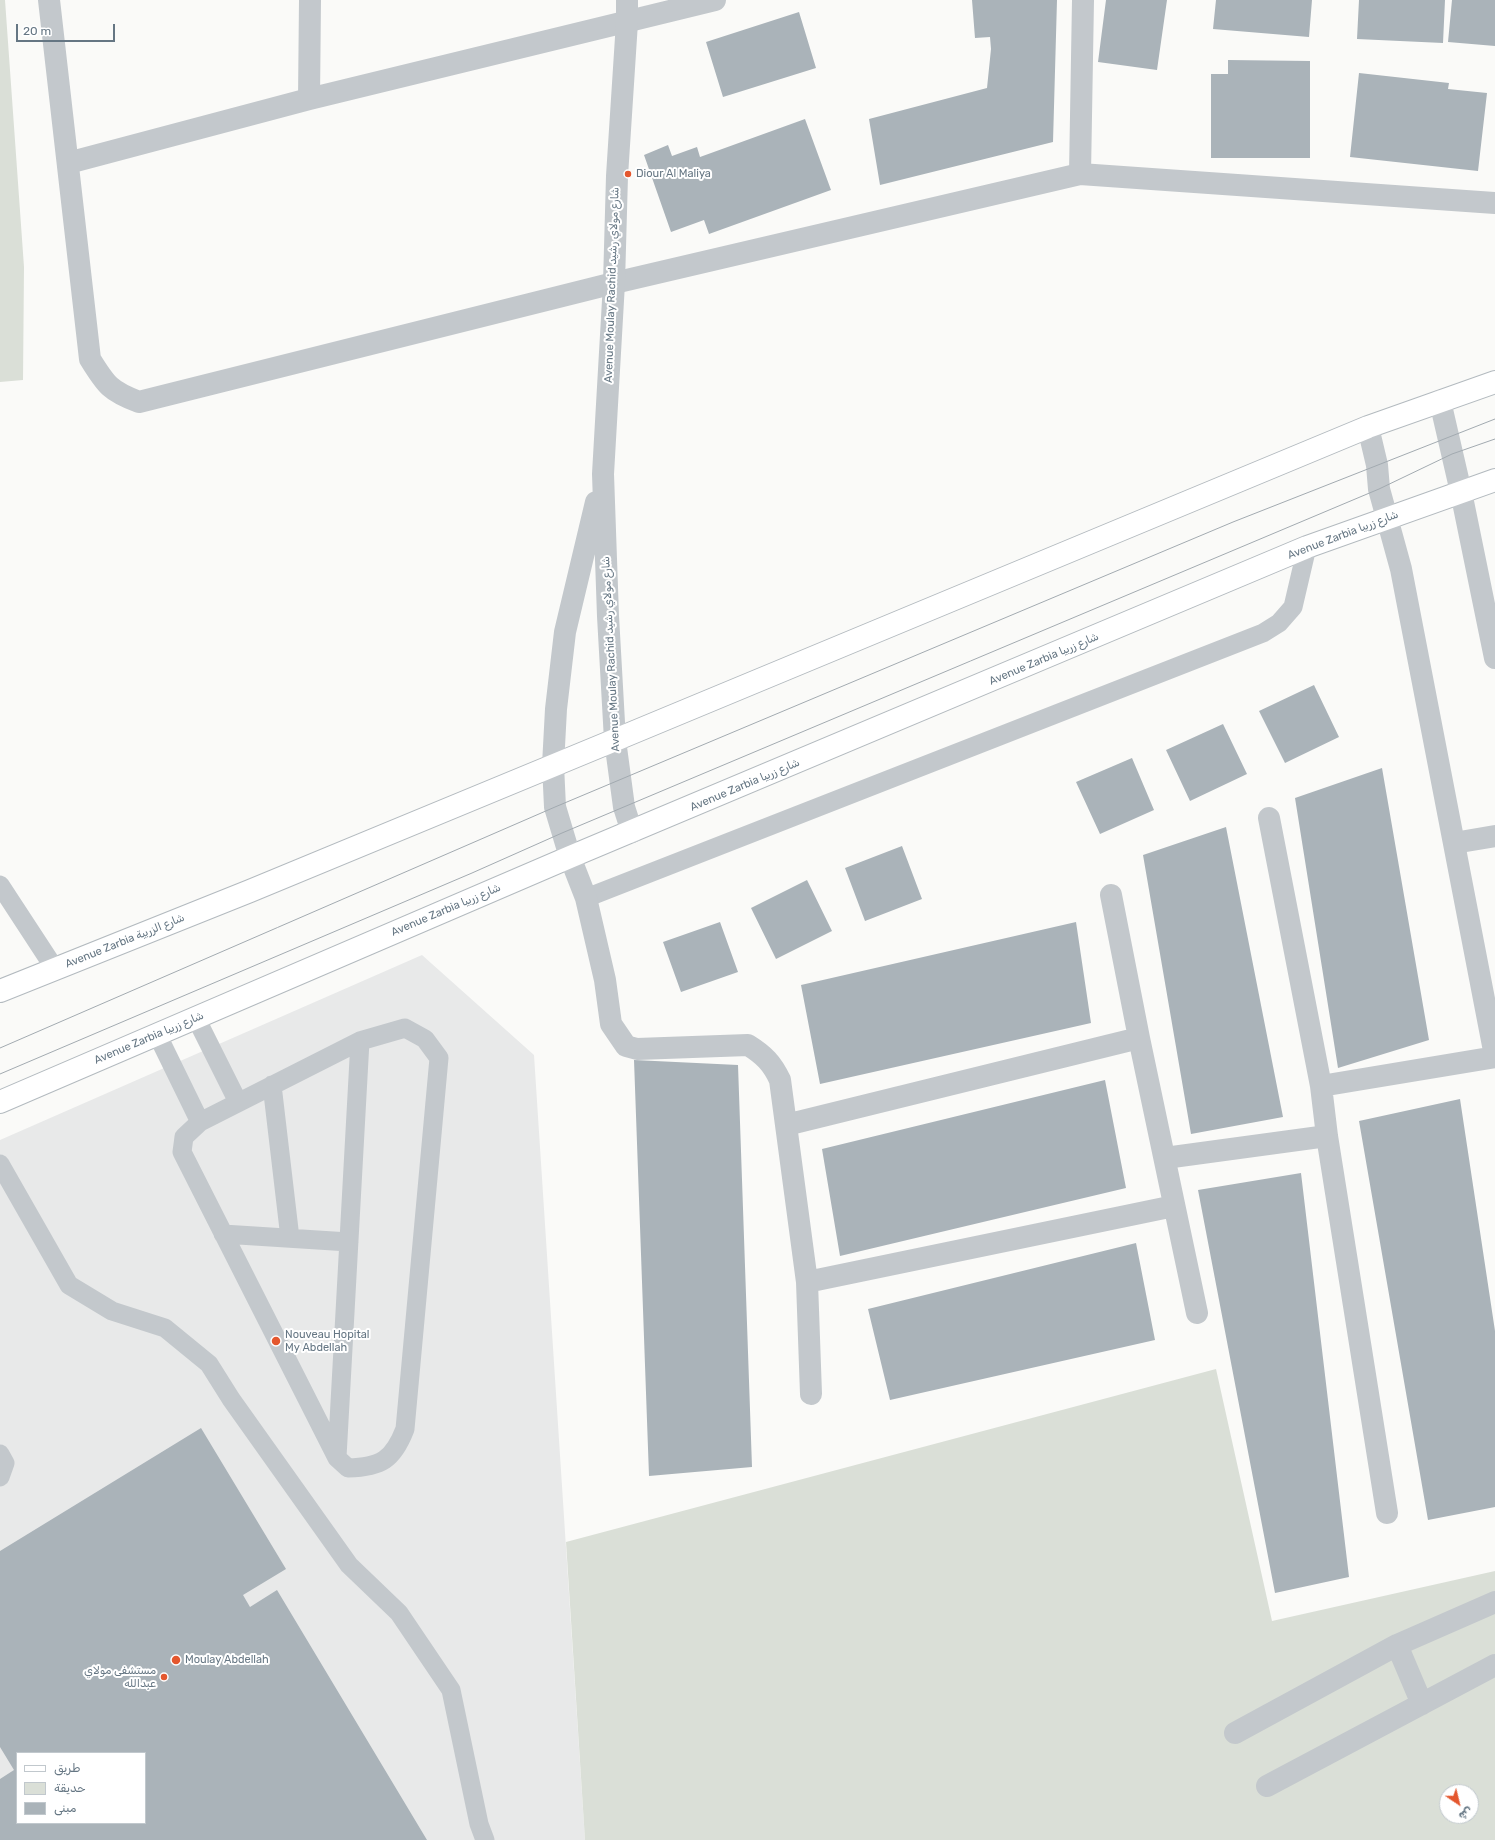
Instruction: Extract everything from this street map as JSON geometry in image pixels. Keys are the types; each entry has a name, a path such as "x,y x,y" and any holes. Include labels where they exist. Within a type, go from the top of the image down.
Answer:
{"main road":[{"path":"553,765 1368,427 1495,382"},
{"name":"Avenue Zarbia شارع زربيا","path":"0,1102 570,857 1307,547 1495,480"},
{"name":"Avenue Zarbia شارع الزربية","path":"0,991 250,891 553,765"}],"street":[{"path":"49,0 90,359 103,380 118,394 139,402 614,283 1080,174 1495,202"},
{"path":"309,99 310,0"},
{"name":"Avenue Moulay Rachid شارع مولاي رشيد","path":"627,0 627,22 617,176 614,283 602,474 607,608 615,740 624,807 632,832"},
{"path":"68,163 309,99 715,0"},
{"path":"1080,174 1083,0"},
{"path":"1440,401 1461,492 1495,658"},
{"path":"1321,1086 1495,1056 1401,569 1389,518 1379,489 1377,466 1368,427"},
{"name":"Avenue Moulay Rachid شارع مولاي رشيد","path":"602,474 565,632 556,709 553,765 555,807 570,857 586,898 605,980 611,1024 626,1046 637,1049 748,1045 763,1054 768,1059 780,1080 807,1282 811,1394"},
{"path":"1269,818 1321,1086 1327,1136 1387,1513"},
{"path":"1454,843 1495,836"},
{"path":"1111,895 1139,1038 1197,1313"},
{"path":"786,1125 1139,1038"},
{"path":"1165,1158 1327,1136"},
{"path":"807,1282 1174,1206"},
{"path":"1235,1733 1397,1645 1495,1602"},
{"path":"1397,1645 1422,1704"},
{"path":"1267,1786 1495,1665"}],"lane":[{"path":"586,898 1263,633 1280,623 1293,607 1307,547"},
{"path":"0,885 55,969"},
{"path":"196,1018 238,1102"},
{"path":"405,1028 425,1039 438,1058 405,1429 398,1446 384,1461 363,1468 348,1468 337,1458 182,1152 184,1137 200,1122 238,1102 360,1041 405,1028"},
{"path":"157,1034 200,1122"},
{"path":"337,1458 360,1041"},
{"path":"272,1085 290,1238"},
{"path":"0,1164 69,1285 112,1311 165,1328 209,1364 231,1399 349,1565 399,1613 451,1690 479,1824 484,1840"},
{"path":"223,1234 349,1242"},
{"path":"0,1454 5,1463 0,1478"}],"shaded area":[{"name":"Nouveau Hopital My Abdellah","path":"422,955 534,1055 585,1840 0,1840 0,1140"}],"green space":[{"path":"0,0 5,0 24,267 23,380 0,382"},
{"path":"1216,1369 1272,1621 1495,1571 1495,1840 585,1840 566,1542"}],"building":[{"path":"972,0 1057,0 1053,142 880,185 869,119 987,88 991,49 990,37 975,38"},
{"path":"1106,0 1167,0 1157,70 1098,62"},
{"path":"1216,0 1312,0 1309,37 1213,29"},
{"path":"1359,0 1445,0 1443,43 1357,39"},
{"path":"1452,0 1495,0 1495,46 1448,42"},
{"path":"799,12 816,68 723,97 706,42"},
{"path":"1228,60 1310,61 1310,158 1211,158 1211,74 1228,74"},
{"path":"1359,73 1449,83 1448,89 1487,93 1478,171 1350,157"},
{"path":"805,119 831,190 709,234 704,220 671,232 644,155 668,145 672,156 697,147 700,157"},
{"path":"1314,685 1339,737 1285,763 1259,711"},
{"path":"1223,724 1247,774 1190,801 1166,750"},
{"path":"1132,758 1154,810 1100,834 1076,782"},
{"path":"1382,768 1429,1040 1338,1068 1295,798"},
{"path":"1226,827 1283,1117 1191,1134 1143,855"},
{"path":"902,846 922,899 865,921 845,868"},
{"path":"807,880 832,931 776,959 751,908"},
{"path":"720,922 738,972 681,992 663,942"},
{"path":"1076,922 1091,1023 820,1084 801,985"},
{"path":"634,1060 738,1065 752,1467 649,1476"},
{"path":"1105,1080 1126,1188 840,1256 822,1149"},
{"path":"1460,1099 1495,1331 1495,1507 1428,1520 1359,1121"},
{"path":"1301,1173 1349,1577 1275,1593 1198,1190"},
{"path":"1136,1243 1155,1340 890,1400 868,1309"},
{"name":"مستشفى مولاي عبدالله","path":"201,1428 286,1569 243,1595 250,1607 277,1590 427,1840 0,1840 0,1779 14,1770 0,1747 0,1551"}],"tram line":[{"path":"0,1048 555,807 1233,522 1495,419"},
{"path":"0,1074 472,873 562,833 1379,489 1452,454 1495,439"}],"place":[{"name":"Diour Al Maliya","path":"628,174"},
{"name":"Nouveau Hopital My Abdellah","path":"276,1341"},
{"name":"Moulay Abdellah","path":"176,1660"},
{"name":"مستشفى مولاي عبدالله","path":"164,1677"}]}
